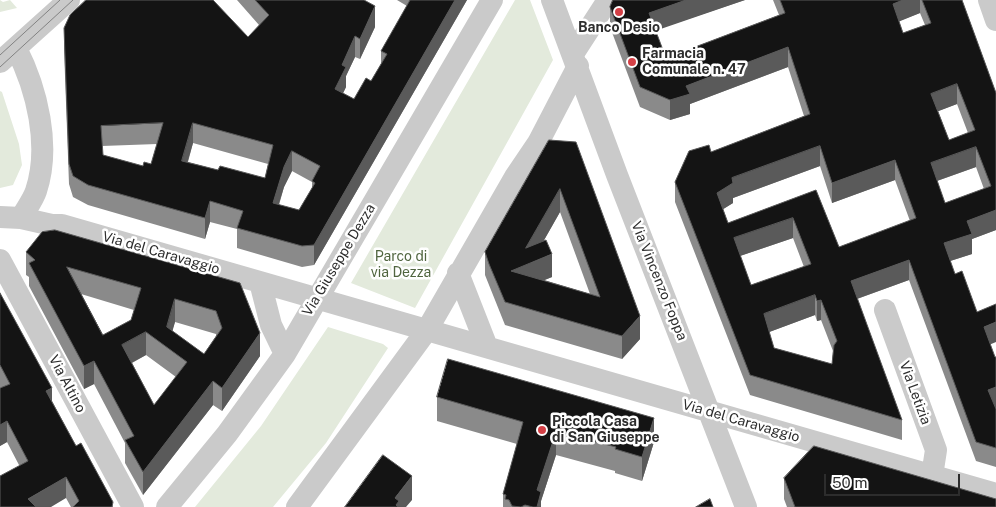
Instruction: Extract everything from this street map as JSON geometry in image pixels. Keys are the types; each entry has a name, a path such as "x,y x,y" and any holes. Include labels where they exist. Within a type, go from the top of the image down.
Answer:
{"street":[{"path":"10,217 36,192 42,168 39,112 28,72 4,53 69,0"},
{"name":"Via Giuseppe Dezza","path":"167,507 227,434 285,354 492,0"},
{"name":"Via Vincenzo Foppa","path":"552,0 617,175 746,507"},
{"path":"297,507 427,330 514,177 538,143 590,29 608,0"},
{"path":"989,0 996,20"},
{"path":"36,192 43,206 62,225"},
{"name":"Via del Caravaggio","path":"10,217 52,225 62,225 996,494"},
{"name":"Via Altino","path":"0,260 133,507"},
{"path":"458,273 487,347"},
{"path":"260,282 271,325 285,354"},
{"name":"Via Letizia","path":"885,310 936,450 932,476"}],"green space":[{"path":"0,0 3,2 10,0 17,8 0,12"},
{"name":"Parco di via Dezza","path":"515,0 530,0 553,60 415,308 351,283"},
{"path":"0,91 2,92 19,144 22,165 13,185 0,188"},
{"path":"328,327 383,344 388,348 326,443 273,507 195,507 261,426"}],"building":[{"path":"86,0 213,0 248,37 269,15 255,0 364,0 375,6 360,39 355,36 342,65 346,67 335,89 354,99 366,78 371,81 387,54 381,51 410,0 455,0 314,245 302,246 237,228 243,211 210,201 205,218 88,185 73,176 69,164 64,28 70,15","holes":["163,123 151,164 144,162 143,166 103,155 101,126","193,123 273,145 265,178 220,166 218,170 182,161","292,151 320,166 312,181 315,183 299,210 273,203 284,167"]},
{"path":"613,0 686,0 649,13 666,58 785,13 780,0 903,0 893,4 903,33 931,23 922,0 962,0 996,93 996,210 967,221 972,234 944,243 955,274 962,271 977,312 996,304 996,322 984,327 996,357 996,387 988,390 996,409 996,448 976,442 909,260 851,281 902,420 750,375 675,182 689,151 709,145 711,152 810,114 788,47 686,86 690,94 670,100 640,87 610,7","holes":["957,84 975,130 949,140 931,94","820,146 832,183 895,160 916,218 839,247 816,190 728,223 717,193 733,183 732,178","976,147 991,186 945,203 931,163","793,218 811,264 751,285 734,238","815,295 817,301 821,300 837,341 834,345 832,364 774,348 764,314"]},
{"path":"549,140 576,142 640,316 622,336 505,302 485,252","holes":["560,189 600,297 511,271 552,254 546,240 526,248"]},
{"path":"55,230 240,283 260,333 222,388 213,381 143,472 125,440 134,436 94,361 84,366 29,263 35,260 26,252 42,232","holes":["67,267 141,288 131,320 103,335","175,299 216,311 222,328 204,354 167,327","146,332 187,362 154,405 122,345"]},
{"path":"0,293 52,388 46,391 76,446 81,443 113,502 112,507 73,507 79,501 66,477 28,499 36,507 0,507 0,476 28,461 7,421 0,425 0,388 10,384 0,365"},
{"path":"448,359 654,418 642,457 615,449 616,447 556,432 537,490 541,492 537,507 525,505 521,507 512,506 509,500 505,499 506,495 503,494 523,422 437,397"},
{"path":"814,446 996,499 996,507 795,507 784,478"},
{"path":"383,455 412,476 395,498 399,501 396,505 398,507 345,507"},
{"path":"710,499 713,507 696,507"}],"tram line":[{"path":"0,55 60,0"},
{"path":"0,67 73,0"}],"place":[{"name":"Banco Desio","path":"619,12"},
{"name":"Farmacia Comunale n. 47","path":"632,62"},
{"name":"Piccola Casa di San Giuseppe","path":"542,430"}]}
